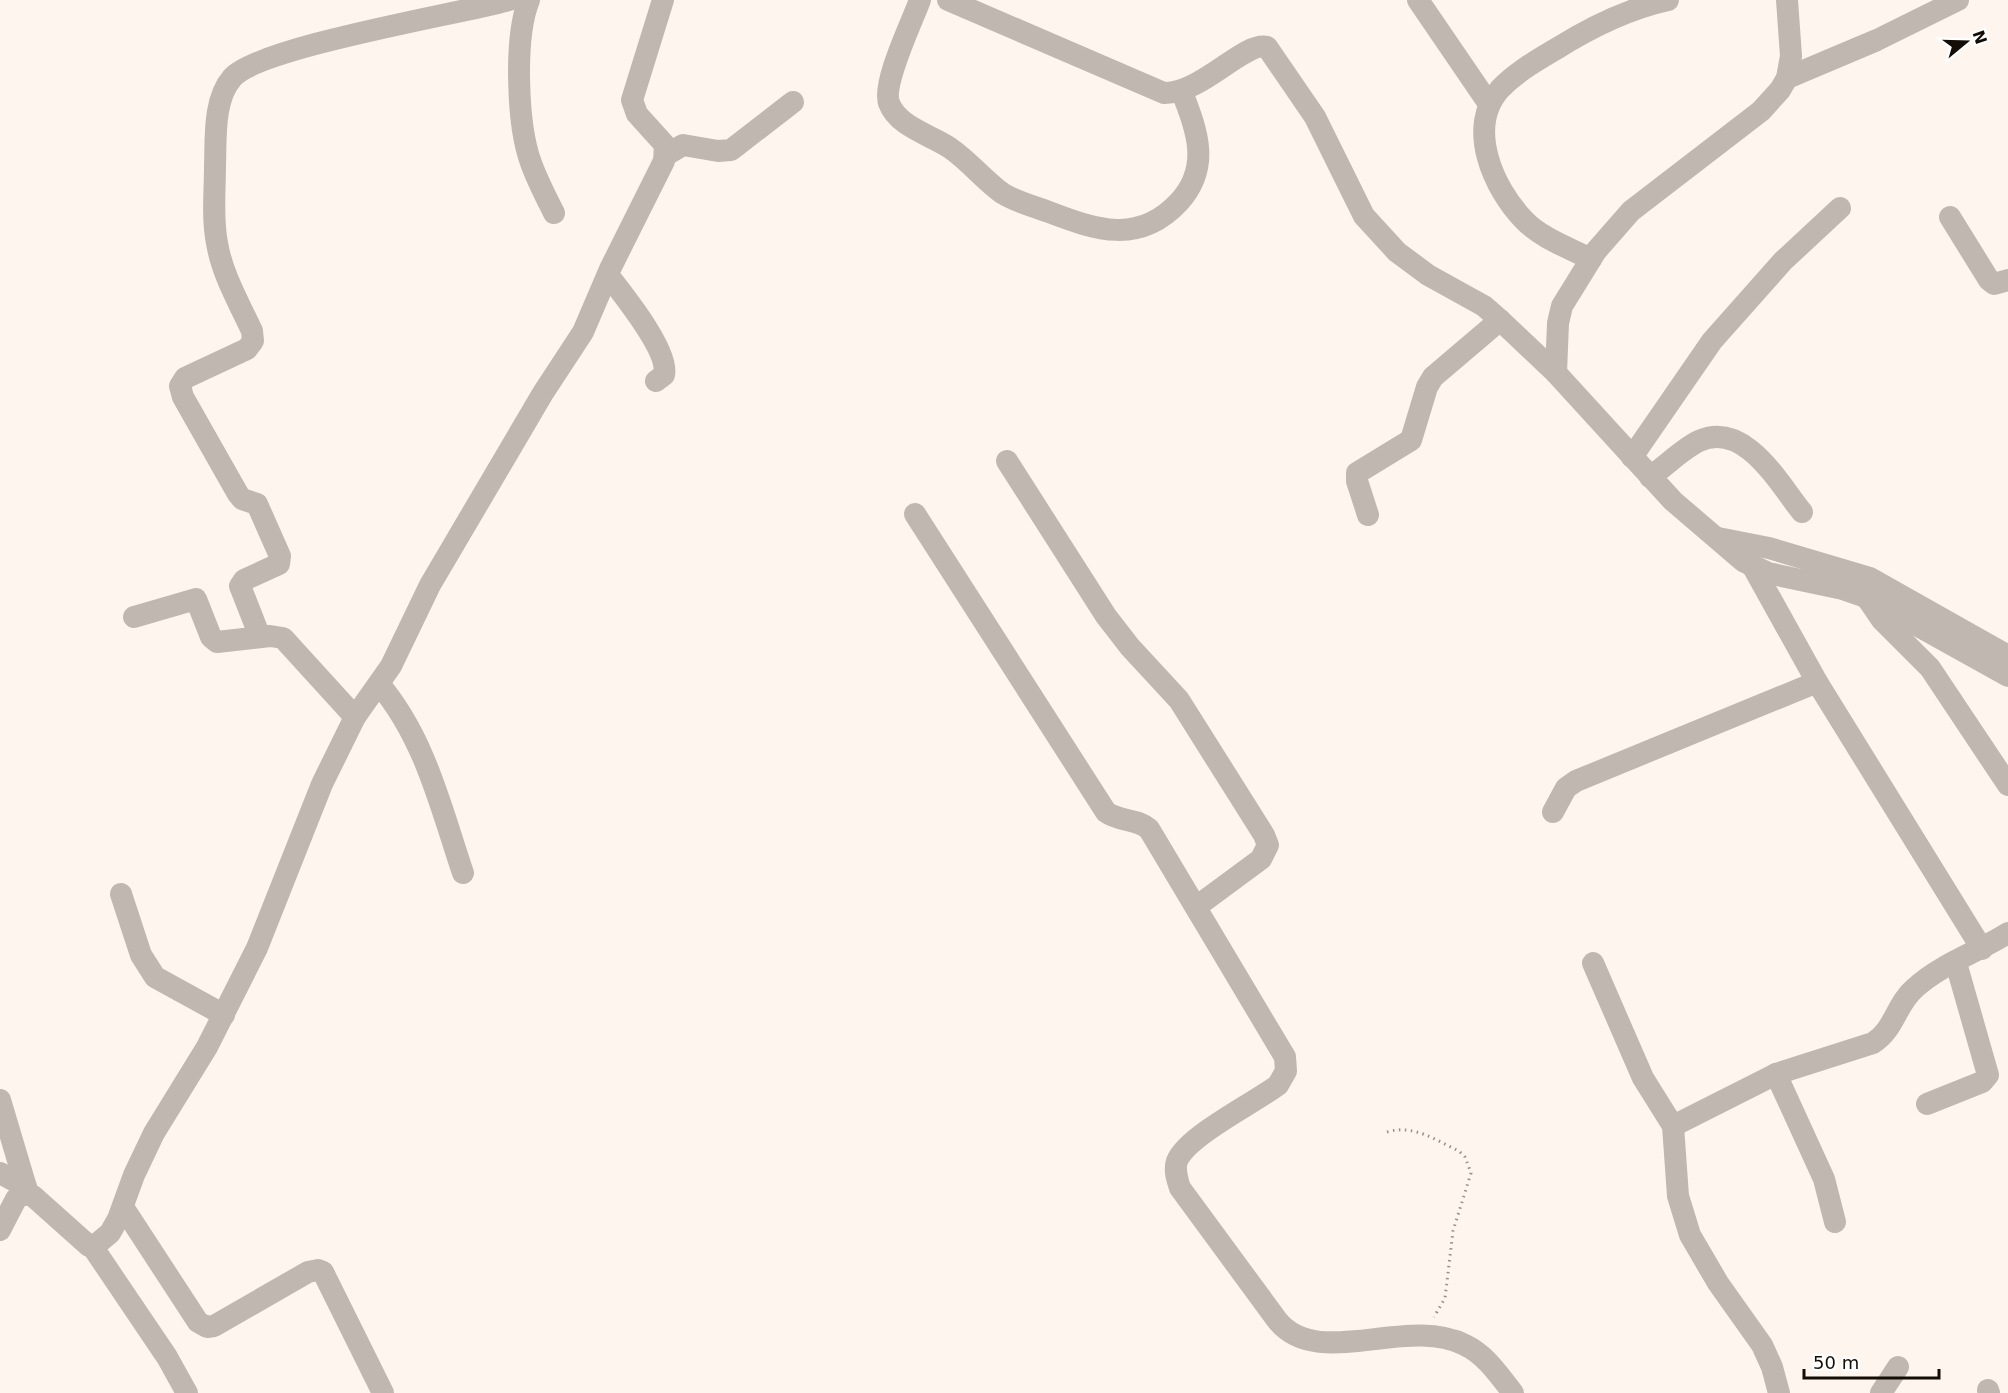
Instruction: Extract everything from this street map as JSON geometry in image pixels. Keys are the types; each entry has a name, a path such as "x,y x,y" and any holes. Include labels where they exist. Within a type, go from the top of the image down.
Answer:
{"street":[{"path":"260,637 240,586 244,580 279,564 279,556 257,504 242,499 238,494 183,398 180,386 185,378 247,349 253,341 252,331 222,266 214,223 216,147 223,93 232,77 254,62 382,28 509,0"},
{"path":"529,0 523,15 520,36 522,118 531,164 554,213"},
{"path":"0,1173 27,1190 85,1245 92,1246 110,1233 154,1133 190,1077 224,1015 270,918 322,784 355,717 379,684 406,639 430,585 543,393 583,332 666,155 665,145 637,114 632,100 663,0"},
{"path":"920,0 888,86 889,102 898,117 962,156 1002,192 1083,225 1114,230 1136,229 1166,214 1185,194 1199,165 1200,152 1196,131 1182,92"},
{"path":"948,0 1156,91 1182,92 1195,87 1253,47 1267,47 1310,108 1365,216 1379,235 1428,275 1464,293 1500,320 1556,373 1673,501 1753,567 1817,682 1982,949"},
{"path":"1418,0 1489,104"},
{"path":"1591,259 1539,232 1524,220 1501,189 1489,165 1484,138 1489,104 1499,89 1518,72 1586,30 1629,11 1668,0"},
{"path":"1556,373 1558,322 1562,306 1591,259 1631,211 1761,111 1773,99 1787,78 1791,56 1787,0"},
{"path":"1787,78 1876,40 1958,0"},
{"path":"666,155 683,145 718,151 731,150 793,102"},
{"path":"1632,457 1712,341 1784,261 1840,208"},
{"path":"1950,217 1989,280 1994,284 2008,280"},
{"path":"608,275 637,311 663,362 664,375 656,381"},
{"path":"1368,515 1357,481 1357,473 1411,440 1433,377 1500,320"},
{"path":"1650,477 1698,441 1724,437 1746,446 1802,512"},
{"path":"1007,461 1106,616 1130,647 1179,700 1264,835 1268,845 1261,859 1196,907"},
{"path":"915,514 1100,804 1113,817 1139,821 1149,829 1282,1050 1287,1064 1284,1077 1278,1085 1188,1145 1176,1164 1176,1177 1180,1188 1277,1320 1296,1337 1329,1344 1402,1334 1424,1334 1449,1339 1480,1354 1513,1393"},
{"path":"1716,538 1769,548 1870,578 2008,656"},
{"path":"1753,567 1844,589 1866,597 2008,676"},
{"path":"1866,597 1882,620 1930,668 2008,785"},
{"path":"134,617 196,599 212,637 217,642 279,636 288,642 355,717"},
{"path":"1552,812 1566,788 1576,781 1817,682"},
{"path":"379,684 405,716 419,745 463,873"},
{"path":"121,894 141,956 156,977 224,1015"},
{"path":"1673,1126 1776,1074 1873,1043 1890,1028 1912,990 1926,978 2008,933"},
{"path":"1593,963 1642,1078 1673,1126 1678,1196 1690,1235 1718,1283 1762,1345 1772,1367 1779,1393"},
{"path":"1927,1104 1982,1082 1988,1075 1956,963"},
{"path":"1776,1074 1824,1179 1835,1222"},
{"path":"0,1100 27,1190"},
{"path":"0,1230 16,1199 27,1190"},
{"path":"123,1207 198,1322 207,1327 214,1326 308,1272 318,1270 323,1272 383,1393"},
{"path":"92,1246 166,1357 187,1393"},
{"path":"1881,1393 1898,1367"}],"path":[{"path":"1387,1132 1399,1128 1414,1130 1460,1151 1471,1173 1453,1231 1445,1298 1424,1334"}]}
